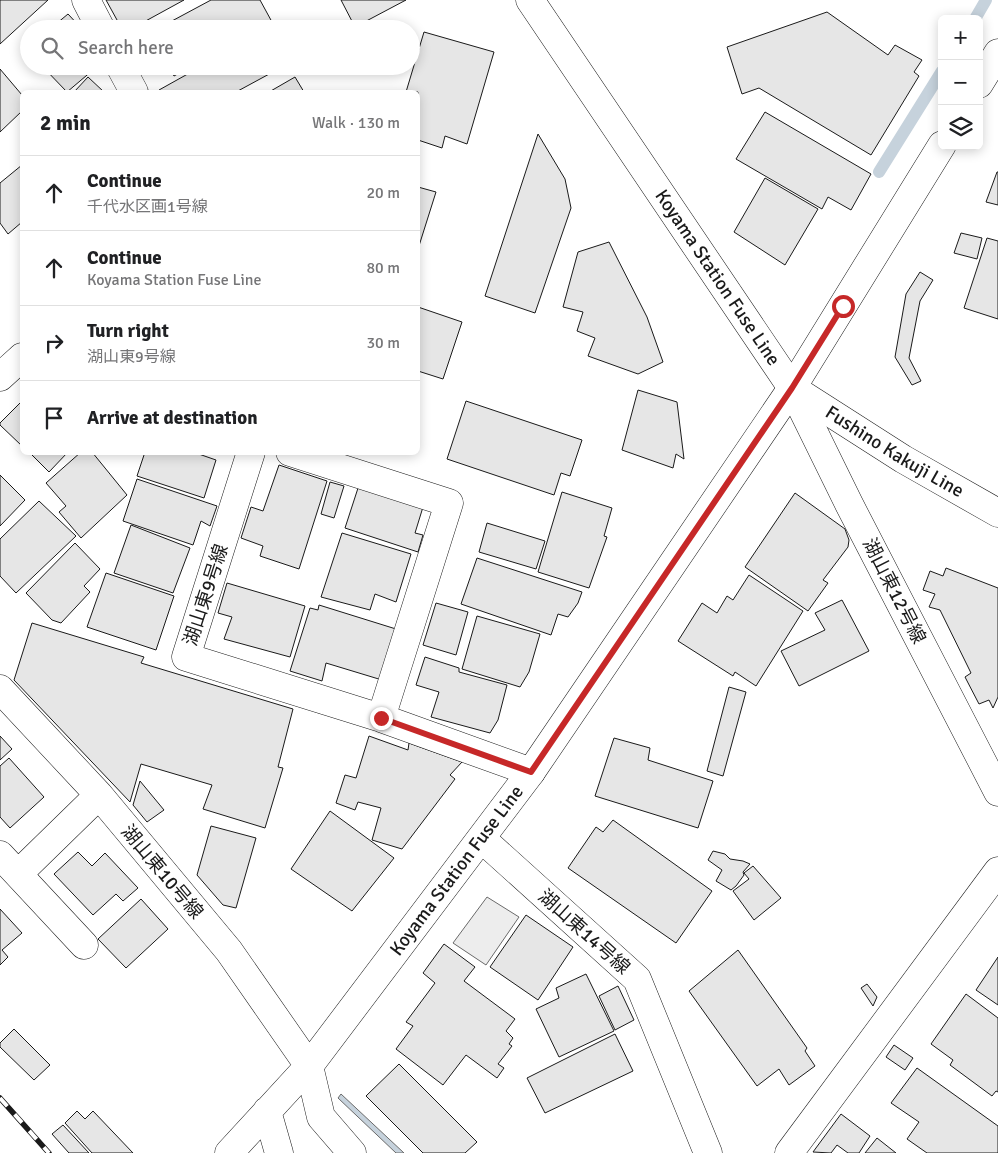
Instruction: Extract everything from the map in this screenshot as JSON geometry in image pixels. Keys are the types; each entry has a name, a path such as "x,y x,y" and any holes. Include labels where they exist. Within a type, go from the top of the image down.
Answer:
{"street":[{"path":"86,0 96,20"},
{"name":"Koyama Station Fuse Line","path":"228,1153 309,1066 482,840 531,772 792,388 530,0"},
{"path":"983,77 998,53"},
{"path":"125,75 133,90"},
{"path":"792,388 939,150"},
{"path":"0,377 20,359"},
{"name":"Fushino Kakuji Line","path":"792,388 903,459 998,513"},
{"name":"湖山東12号線","path":"792,388 853,512 998,792"},
{"name":"湖山東9号線","path":"250,455 186,657 381,718 531,772"},
{"path":"299,455 449,503 381,718"},
{"name":"湖山東10号線","path":"0,689 99,795 229,951 309,1066"},
{"path":"84,945 9,865 99,795"},
{"name":"湖山東14号線","path":"482,840 637,979 708,1153"},
{"path":"789,1153 998,871"},
{"path":"309,1066 320,1117 352,1153"},
{"path":"267,1111 279,1153"}],"shaded area":[{"path":"487,897 519,917 486,965 453,943"},
{"path":"341,1094 404,1153 396,1153 338,1098"}],"building":[{"path":"0,0 48,0 26,20 20,20 20,26 0,44"},
{"path":"106,0 184,0 147,20 117,20"},
{"path":"211,0 260,0 271,20 174,20"},
{"path":"341,0 406,0 368,20 351,20"},
{"path":"827,12 888,55 895,45 922,60 914,72 919,76 871,155 759,88 742,94 727,47"},
{"path":"68,14 74,20 61,20"},
{"path":"424,32 494,52 467,144 445,136 442,148 420,141 420,90 407,90 411,75 420,75 420,45"},
{"path":"0,69 20,93 20,113 0,132"},
{"path":"51,75 87,75 69,90 65,90"},
{"path":"186,75 267,75 240,90 159,90"},
{"path":"88,77 102,90 76,90"},
{"path":"295,77 303,90 272,90"},
{"path":"765,112 871,174 851,210 828,197 822,209 736,159"},
{"path":"538,134 565,179 571,208 535,313 485,296"},
{"path":"20,167 20,224 8,234 0,223 0,183"},
{"path":"998,172 998,205 986,202"},
{"path":"765,178 818,209 785,265 734,232"},
{"path":"420,188 436,192 420,243"},
{"path":"961,233 982,238 977,259 954,253"},
{"path":"987,238 998,241 998,319 964,308"},
{"path":"609,242 647,317 663,362 638,374 588,356 595,338 577,331 583,312 563,307 578,252"},
{"path":"920,272 933,280 920,301 909,358 921,381 912,385 895,357 906,294"},
{"path":"420,308 462,322 443,379 420,372"},
{"path":"638,390 677,402 684,459 676,454 673,468 622,450"},
{"path":"466,401 582,440 570,476 561,473 554,495 447,459"},
{"path":"20,403 20,444 0,425"},
{"path":"32,455 65,455 49,472"},
{"path":"78,455 94,455 127,495 81,538 59,512 66,506 46,483"},
{"path":"144,455 202,455 216,460 204,498 137,476"},
{"path":"279,465 327,481 299,569 260,556 263,546 241,538 251,507 263,511"},
{"path":"0,475 25,500 0,526"},
{"path":"137,479 217,506 210,526 201,521 193,545 123,521"},
{"path":"330,482 344,486 334,518 321,514"},
{"path":"359,485 423,507 415,533 423,535 418,552 345,528"},
{"path":"562,492 612,508 604,536 607,537 589,588 538,572"},
{"path":"795,493 845,529 849,540 848,547 823,580 828,583 808,611 745,567"},
{"path":"39,501 76,536 16,593 0,576 0,539"},
{"path":"487,523 545,541 536,569 479,552"},
{"path":"131,525 190,548 173,593 114,573"},
{"path":"342,533 411,554 396,602 375,594 370,610 321,597"},
{"path":"75,543 100,569 84,586 90,592 61,623 52,620 26,593"},
{"path":"477,558 582,592 578,603 568,617 558,614 551,635 461,604"},
{"path":"946,568 998,588 998,697 993,708 989,700 979,704 965,677 971,673 940,610 929,607 935,594 923,590 930,571 943,576"},
{"path":"106,573 174,596 156,650 87,627"},
{"path":"749,575 803,611 756,686 735,672 733,676 678,641 702,603 717,613 727,596 733,600"},
{"path":"227,583 305,606 290,657 224,639 232,617 218,613"},
{"path":"842,600 869,651 799,686 781,651 825,630 815,613"},
{"path":"436,603 468,612 456,655 423,645"},
{"path":"319,605 396,629 382,680 326,663 322,681 290,671 310,608 318,610"},
{"path":"477,616 540,634 529,672 520,687 462,669"},
{"path":"32,623 144,657 141,663 293,709 278,767 283,768 265,828 203,809 212,785 141,764 130,802 14,680"},
{"path":"425,657 459,668 459,672 507,685 498,720 490,733 431,717 439,692 416,685"},
{"path":"729,687 746,692 723,776 707,771"},
{"path":"0,736 12,749 0,760"},
{"path":"369,736 408,750 409,743 462,762 450,775 455,779 402,849 372,840 381,808 358,802 355,810 336,803 345,775 356,778"},
{"path":"614,738 650,748 648,760 713,781 698,828 595,796"},
{"path":"9,758 44,797 10,828 0,817 0,766"},
{"path":"140,781 164,810 147,822 133,805"},
{"path":"330,811 394,858 352,911 291,869"},
{"path":"613,820 712,891 676,943 568,868 596,827 603,832"},
{"path":"211,826 256,838 236,908 223,905 197,875"},
{"path":"713,851 725,854 730,859 750,864 743,872 744,875 736,886 731,890 716,881 722,870 708,860"},
{"path":"78,852 92,866 105,853 138,888 123,901 116,894 93,915 54,874"},
{"path":"753,866 781,898 754,920 733,891 749,879 744,873"},
{"path":"141,899 168,929 126,968 98,939"},
{"path":"0,909 22,933 2,950 8,957 0,965"},
{"path":"526,915 573,947 538,1000 490,967"},
{"path":"444,944 475,967 464,981 515,1019 506,1031 513,1038 509,1044 512,1046 498,1064 504,1068 497,1078 466,1055 443,1085 396,1049 413,1026 406,1022 435,983 423,973"},
{"path":"738,950 807,1048 805,1051 815,1066 789,1085 779,1069 757,1086 689,991"},
{"path":"998,957 998,1005 976,990"},
{"path":"586,974 614,1031 559,1057 536,1009 559,998 556,988"},
{"path":"867,984 877,997 873,1006 861,988"},
{"path":"618,986 634,1020 615,1030 599,996"},
{"path":"966,994 998,1018 998,1092 996,1091 992,1096 950,1065 953,1060 931,1044"},
{"path":"14,1029 50,1065 34,1080 0,1047 0,1043"},
{"path":"615,1034 633,1071 545,1113 527,1078"},
{"path":"894,1045 913,1058 905,1070 886,1057"},
{"path":"399,1064 477,1142 465,1153 423,1153 366,1096"},
{"path":"917,1068 998,1126 998,1153 927,1153 907,1139 919,1122 891,1103"},
{"path":"77,1111 85,1119 93,1111 133,1153 92,1153 65,1123"},
{"path":"841,1114 870,1136 859,1153 848,1153 837,1145 831,1153 813,1152"},
{"path":"63,1125 89,1153 69,1153 52,1134"},
{"path":"877,1138 896,1153 865,1153"}],"waterway":[{"path":"977,15 986,0"},
{"path":"879,172 938,77"}],"railway":[{"path":"0,1098 49,1153"}],"route":[{"path":"381,718 531,772 792,388 843,306"}]}
